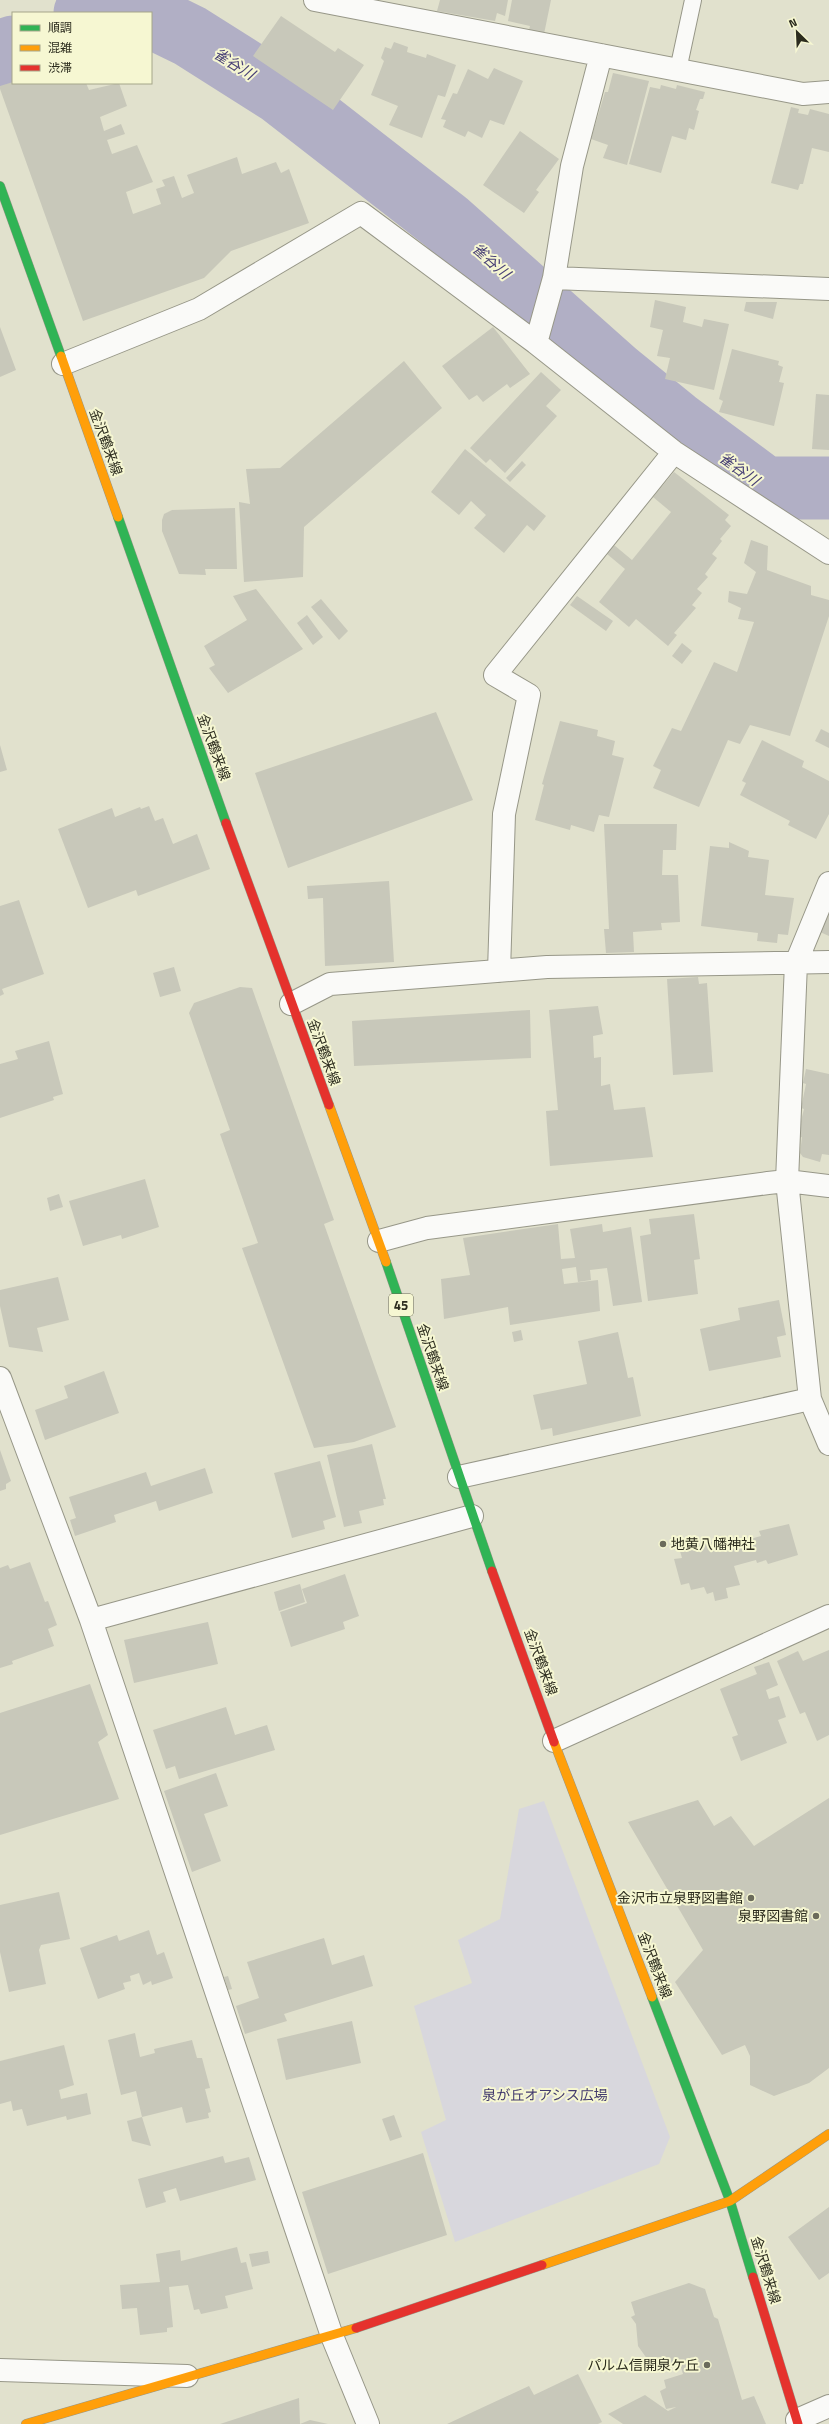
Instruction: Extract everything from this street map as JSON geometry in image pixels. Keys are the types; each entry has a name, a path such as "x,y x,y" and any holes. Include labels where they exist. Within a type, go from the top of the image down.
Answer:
{"main road":[{"name":"金沢鶴来線","path":"0,186 291,1004 379,1242 472,1516 554,1741 730,2201 798,2422"},
{"path":"26,2424 332,2336 730,2201 829,2134"}],"street":[{"path":"315,0 803,94 829,92"},
{"path":"538,337 553,282 572,166 601,55"},
{"path":"63,364 199,309 361,213 538,337 674,452 829,552"},
{"path":"553,282 829,289"},
{"path":"499,971 504,814 529,695 495,675 674,452"},
{"path":"829,883 796,963 788,1181 810,1399 825,1421 829,1444"},
{"path":"291,1004 330,984 547,967 829,962"},
{"path":"379,1242 427,1228 788,1181 829,1186"},
{"path":"0,1378 91,1620 332,2336 368,2424"},
{"path":"460,1477 810,1399"},
{"path":"91,1620 472,1516"},
{"path":"554,1741 829,1616"},
{"path":"0,2370 193,2376"},
{"path":"798,2422 829,2406"}],"lane":[{"path":"678,70 693,0"}],"green space":[{"name":"泉が丘オアシス広場","path":"544,1801 670,2137 659,2164 455,2242 421,2132 446,2120 414,2006 472,1983 458,1940 500,1919 519,1809"}],"building":[{"path":"440,0 508,0 505,16 497,13 495,21 437,11"},
{"path":"512,0 551,0 544,34 529,30 530,26 508,21"},
{"path":"281,16 335,52 338,48 364,65 333,110 253,56"},
{"path":"394,42 408,47 407,52 426,58 427,54 456,65 445,97 438,95 422,138 389,125 398,106 371,95 384,61 381,58 385,47 391,49"},
{"path":"494,68 523,81 504,125 490,120 482,138 468,131 465,137 443,127 446,120 441,119 453,93 457,94 468,69 488,79"},
{"path":"613,73 649,81 627,165 603,158 608,145 591,139 605,92 608,92"},
{"path":"12,82 12,84 86,84 89,90 119,84 127,106 100,117 104,131 121,124 125,134 107,140 112,154 137,145 153,182 126,192 133,214 161,204 156,189 165,186 162,180 174,176 182,198 194,193 187,175 237,157 242,174 276,162 281,173 289,169 309,223 231,251 204,278 83,321 0,86"},
{"path":"661,85 676,89 677,85 705,92 703,99 700,99 696,110 699,111 694,130 689,128 686,140 672,136 661,173 629,164 650,87 660,89"},
{"path":"791,107 799,109 798,113 808,115 810,109 829,114 829,152 812,148 803,184 800,184 798,190 771,183"},
{"path":"520,131 559,159 536,190 539,192 524,213 483,185"},
{"path":"655,300 686,307 683,322 702,327 704,319 729,324 714,390 665,379 670,358 657,356 663,330 650,327"},
{"path":"746,302 777,302 773,319 744,311"},
{"path":"0,327 16,370 0,377"},
{"path":"493,327 530,374 510,388 507,384 483,402 477,395 469,400 442,366"},
{"path":"732,349 779,361 778,365 783,367 779,382 784,383 774,426 719,412 723,401 719,399"},
{"path":"404,361 442,408 304,527 303,577 244,582 239,502 250,504 246,469 280,468"},
{"path":"541,372 561,390 546,406 557,416 505,473 490,459 486,463 470,448"},
{"path":"816,394 829,395 829,450 812,449"},
{"path":"465,449 546,516 534,531 527,525 504,553 474,528 486,515 471,501 459,515 431,492"},
{"path":"522,461 526,465 510,482 506,478"},
{"path":"674,472 729,515 725,520 731,526 720,539 722,541 712,554 717,558 705,574 708,577 697,589 702,593 692,605 696,608 674,633 677,635 668,646 636,619 629,627 599,602 625,569 607,554 614,545 632,560 671,512 653,497"},
{"path":"235,508 237,569 205,569 206,575 179,574 162,531 162,520 164,514 172,510"},
{"path":"751,540 768,546 767,570 811,586 811,595 829,600 829,616 790,736 750,725 740,744 728,740 699,807 653,788 661,770 653,766 672,728 681,731 714,662 737,672 754,622 738,619 741,608 728,602 729,591 747,594 756,572 744,563"},
{"path":"256,589 303,649 228,693 209,668 215,665 204,646 247,620 233,596"},
{"path":"577,596 613,621 606,631 570,605"},
{"path":"321,599 348,631 339,640 311,607"},
{"path":"307,615 323,637 313,645 297,623"},
{"path":"682,643 692,651 682,664 672,656"},
{"path":"436,712 473,800 288,868 255,773"},
{"path":"560,721 598,730 597,736 615,741 612,755 624,758 609,817 599,815 594,832 571,825 570,830 535,820 544,785 542,784"},
{"path":"821,729 829,733 829,748 815,741"},
{"path":"762,740 804,761 802,767 829,781 829,814 816,839 788,825 790,821 740,795 746,783 742,781"},
{"path":"0,745 7,770 0,772"},
{"path":"149,806 155,821 163,818 173,844 197,834 210,869 138,896 136,890 88,908 58,829 112,808 115,817 140,807 141,809"},
{"path":"604,824 677,824 676,850 663,850 662,875 678,875 680,922 661,923 662,930 633,932 634,952 606,953 604,929 609,929"},
{"path":"729,842 749,851 748,857 769,860 765,895 794,898 788,935 778,934 777,943 757,941 758,933 701,926 710,846 729,848"},
{"path":"389,881 394,962 325,966 323,898 308,899 307,886"},
{"path":"19,900 44,974 2,989 4,994 0,996 0,906"},
{"path":"829,905 829,936 820,932"},
{"path":"174,967 181,991 160,997 153,973"},
{"path":"698,977 699,984 707,983 713,1072 673,1075 667,979"},
{"path":"240,987 252,988 334,1220 324,1224 396,1427 354,1442 314,1448 242,1248 258,1243 220,1134 230,1130 189,1013 194,1003"},
{"path":"598,1006 603,1034 593,1036 594,1058 601,1057 601,1086 610,1084 614,1110 645,1107 653,1157 550,1166 546,1111 558,1110 549,1010"},
{"path":"530,1010 531,1058 354,1066 352,1021"},
{"path":"49,1041 63,1094 53,1097 54,1100 0,1118 0,1064 18,1059 15,1051"},
{"path":"806,1069 829,1074 829,1155 822,1154 820,1162 803,1157 800,1153 802,1137 799,1138 799,1129 804,1109 801,1108 806,1084 803,1083"},
{"path":"145,1179 159,1227 122,1239 121,1235 83,1246 69,1201"},
{"path":"59,1194 63,1207 50,1211 47,1198"},
{"path":"694,1214 700,1259 694,1260 698,1294 648,1301 640,1236 651,1234 649,1219"},
{"path":"558,1224 561,1259 575,1258 570,1229 602,1224 603,1232 631,1227 642,1302 613,1306 607,1268 590,1270 591,1280 578,1282 576,1267 562,1269 564,1284 598,1280 600,1311 510,1325 508,1307 444,1319 441,1279 470,1275 463,1238"},
{"path":"58,1277 69,1320 37,1328 43,1352 9,1347 0,1306 0,1290"},
{"path":"779,1300 786,1335 777,1337 781,1357 709,1371 700,1329 740,1320 738,1308"},
{"path":"521,1330 523,1340 514,1342 512,1332"},
{"path":"618,1332 628,1378 633,1377 641,1416 553,1436 552,1428 541,1430 533,1395 587,1384 578,1341"},
{"path":"104,1371 119,1413 45,1440 35,1410 68,1398 64,1386"},
{"path":"372,1444 386,1499 383,1499 384,1505 359,1511 362,1523 344,1527 327,1455"},
{"path":"0,1450 11,1481 6,1484 6,1489 0,1491"},
{"path":"320,1461 336,1517 323,1521 325,1529 292,1538 274,1473"},
{"path":"205,1468 213,1493 159,1511 156,1501 114,1515 116,1522 75,1536 70,1520 76,1518 69,1497 146,1472 151,1486"},
{"path":"789,1524 798,1555 768,1564 766,1560 757,1563 756,1560 734,1566 740,1585 726,1588 728,1598 715,1601 713,1592 707,1594 704,1587 691,1590 689,1583 681,1585 674,1559 682,1558 680,1551 727,1538 730,1548 751,1542 750,1539 761,1536 759,1531"},
{"path":"30,1562 45,1602 48,1601 57,1625 48,1629 54,1646 12,1661 13,1664 0,1668 0,1568 8,1565 10,1569"},
{"path":"345,1574 359,1616 343,1622 345,1629 291,1647 280,1612 307,1603 302,1589"},
{"path":"300,1584 305,1602 279,1611 274,1592"},
{"path":"208,1622 218,1664 134,1683 124,1640"},
{"path":"829,1650 829,1735 817,1741 805,1712 800,1714 777,1661 798,1651 803,1661"},
{"path":"769,1662 778,1685 766,1690 769,1699 779,1696 786,1717 778,1720 787,1743 741,1761 732,1737 738,1735 720,1689 757,1674 754,1667"},
{"path":"90,1684 108,1735 98,1742 119,1799 0,1835 0,1713"},
{"path":"226,1707 235,1735 267,1725 275,1750 179,1779 175,1766 166,1769 153,1730"},
{"path":"216,1773 228,1806 204,1814 221,1861 192,1872 164,1791"},
{"name":"金沢市立泉野図書館","path":"829,1798 829,2068 809,2083 774,2096 750,2085 750,2056 745,2045 722,2055 675,1982 703,1950 628,1822 698,1800 714,1826 731,1816 754,1846"},
{"path":"59,1892 70,1939 41,1945 39,1950 46,1984 9,1992 0,1952 0,1905"},
{"path":"149,1930 157,1955 164,1952 173,1978 152,1985 151,1981 143,1985 139,1973 130,1976 131,1981 123,1983 125,1989 98,1999 80,1948 117,1935 119,1941"},
{"path":"324,1938 332,1965 364,1955 373,1986 284,2014 287,2021 245,2034 236,2006 259,1998 247,1962"},
{"path":"228,1976 232,1989 228,1990 224,1977"},
{"path":"352,2021 361,2063 286,2080 277,2039"},
{"path":"135,2033 140,2057 155,2053 154,2049 192,2040 197,2058 202,2058 210,2088 205,2089 211,2112 208,2113 209,2118 186,2123 182,2107 142,2117 136,2091 121,2095 108,2040"},
{"path":"64,2045 74,2085 59,2090 61,2099 87,2093 91,2114 67,2120 66,2116 27,2126 22,2109 13,2111 11,2101 0,2104 0,2061"},
{"path":"394,2115 402,2137 390,2141 382,2119"},
{"path":"142,2117 151,2146 132,2141 127,2121"},
{"path":"423,2153 447,2235 328,2274 302,2192"},
{"path":"223,2156 225,2163 249,2157 256,2180 180,2201 176,2188 163,2192 166,2202 146,2208 138,2179"},
{"path":"829,2207 829,2273 819,2280 788,2237"},
{"path":"237,2247 241,2263 246,2262 253,2289 225,2296 228,2308 201,2314 199,2309 194,2310 188,2285 169,2287 173,2327 167,2328 167,2332 140,2335 137,2308 122,2309 120,2285 160,2282 156,2254 180,2250 181,2261"},
{"path":"268,2251 270,2263 252,2267 249,2254"},
{"name":"パルム信開泉ケ丘","path":"689,2283 705,2289 714,2317 718,2319 742,2400 754,2396 766,2424 623,2424 608,2414 645,2395 668,2411 676,2407 666,2409 660,2391 666,2388 664,2380 683,2374 679,2361 655,2370 638,2346 636,2324 631,2317 635,2315 631,2302"},
{"path":"578,2374 602,2422 598,2424 447,2424 529,2386 534,2395"},
{"path":"299,2398 300,2424 220,2424"},
{"path":"310,2420 328,2424 300,2424"}],"waterway":[{"name":"雀谷川","path":"90,12 117,6 135,12"},
{"name":"雀谷川","path":"152,17 190,36 280,93 446,222 617,374 676,422 765,488 829,488"},
{"name":"雀谷川","path":"0,56 12,48"}],"traffic: fast":[{"path":"0,186 61,356"},
{"path":"118,517 226,823"},
{"path":"386,1262 492,1571"},
{"path":"652,1997 730,2201 753,2277"}],"traffic: slow":[{"path":"61,356 118,517"},
{"path":"329,1105 386,1262"},
{"path":"554,1742 652,1997"},
{"path":"542,2265 730,2201 829,2134"},
{"path":"26,2424 356,2328"}],"traffic: jam":[{"path":"226,823 329,1105"},
{"path":"492,1571 554,1742"},
{"path":"356,2328 542,2265"},
{"path":"753,2277 798,2424"}],"place":[{"name":"地黄八幡神社","path":"663,1544"},
{"name":"金沢市立泉野図書館","path":"751,1898"},
{"name":"泉野図書館","path":"816,1916"},
{"name":"パルム信開泉ケ丘","path":"707,2365"}]}
